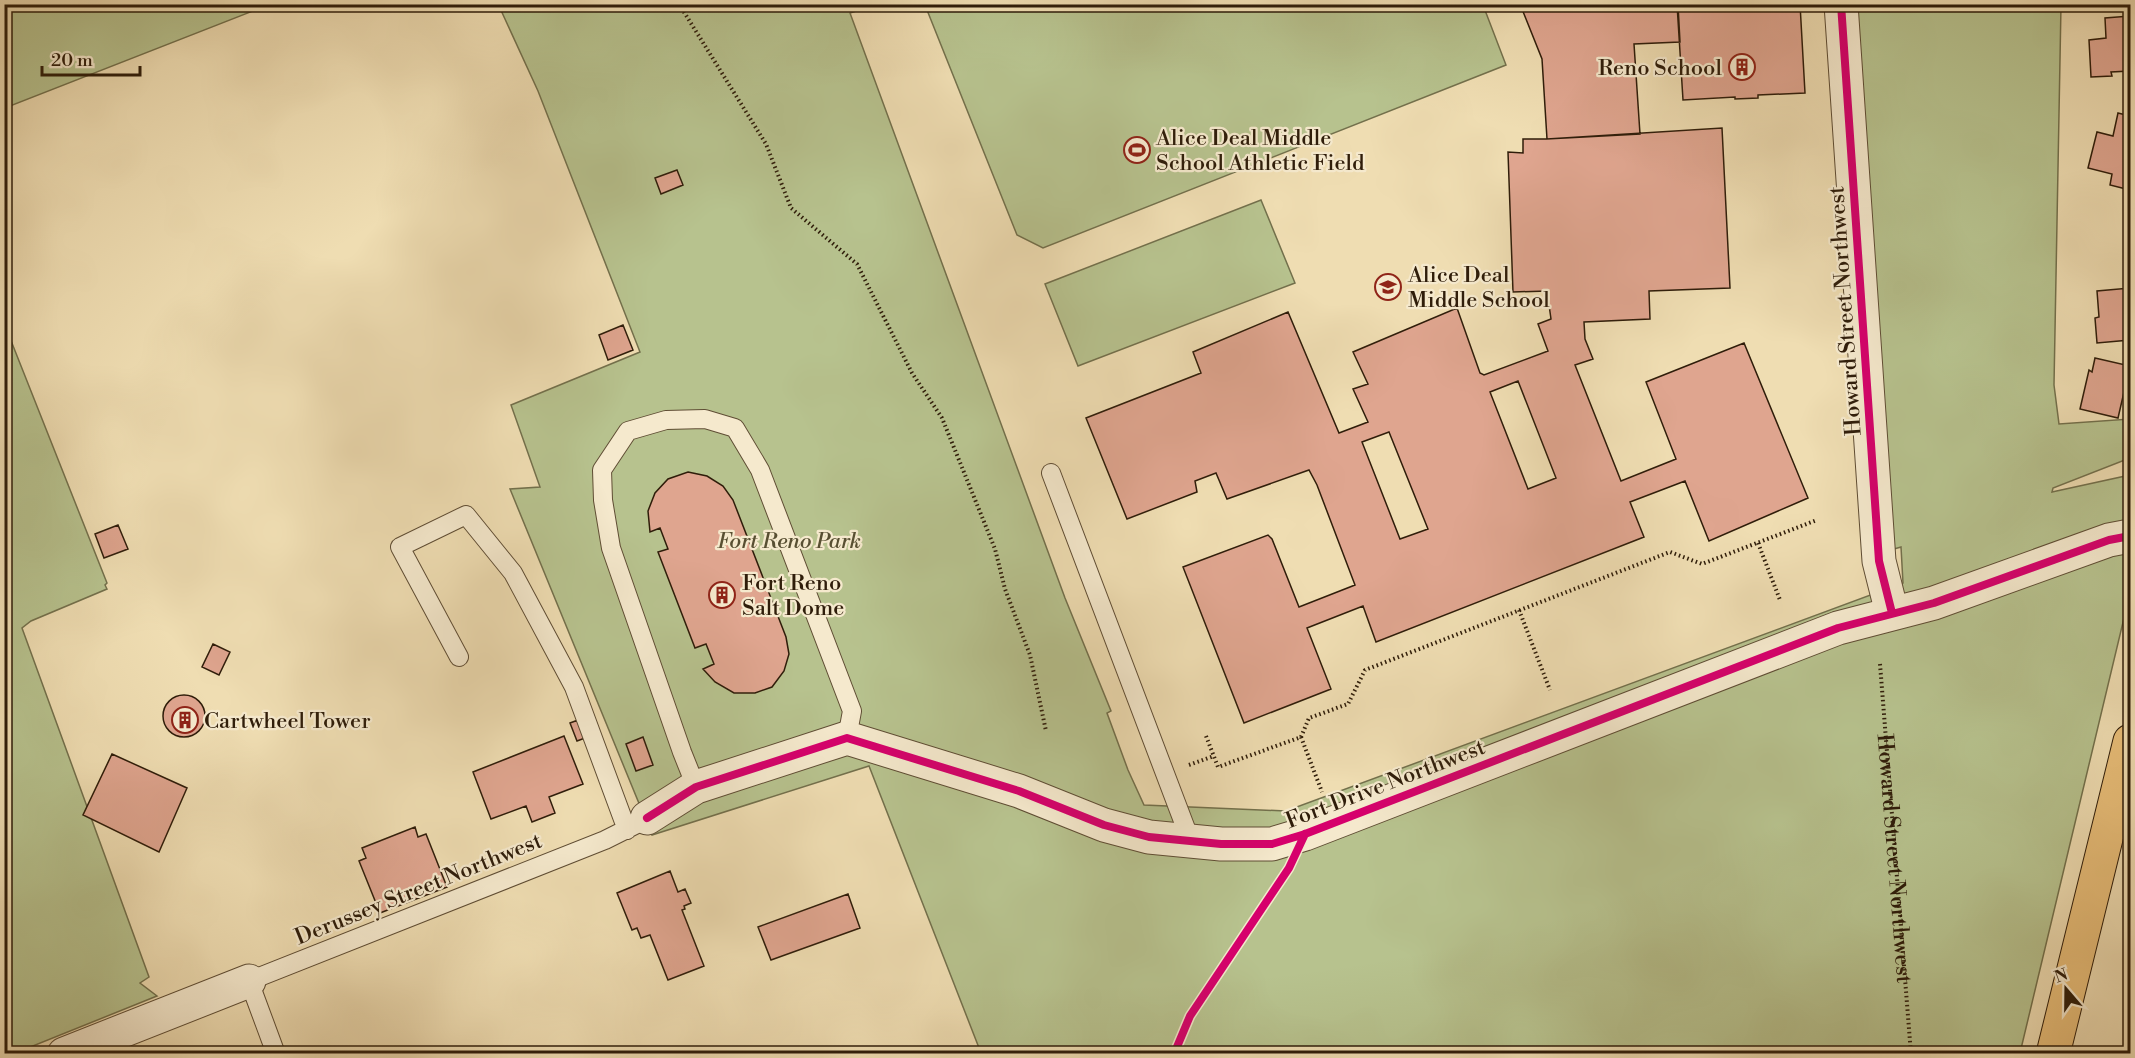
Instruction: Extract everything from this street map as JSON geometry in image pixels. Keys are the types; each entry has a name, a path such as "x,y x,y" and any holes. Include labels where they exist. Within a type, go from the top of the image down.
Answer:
{"main road":[{"path":"2053,1053 2130,741"}],"street":[{"name":"Howard Street Northwest","path":"1841,4 1878,553 1892,613"},
{"name":"Fort Drive Northwest","path":"847,738 1020,791 1104,825 1149,837 1221,844 1272,844 1305,834 1838,628 1934,603 2109,540 2130,536"},
{"path":"637,824 696,787 847,738"},
{"path":"64,1053 249,981"}],"lane":[{"path":"696,787 611,548 603,500 602,471 628,431 666,420 705,419 735,429 760,470 852,711 847,738"},
{"path":"1051,473 1191,842"},
{"path":"459,657 400,547 466,515 513,573 574,687 637,824"},
{"name":"Derussey Street Northwest","path":"249,981 605,840 637,824"},
{"path":"249,981 276,1053"}],"path":[{"path":"679,4 766,144 791,208 857,264 912,373 942,418 995,549 1005,589 1030,655 1046,730"},
{"path":"1323,794 1301,737 1309,717 1348,704 1365,670 1670,552 1702,564 1817,520"},
{"path":"1758,543 1780,600"},
{"path":"1519,610 1550,690"},
{"path":"1206,736 1218,767 1301,737"},
{"path":"1174,1053 1190,1016 1289,868"}],"green space":[{"path":"5,4 268,4 268,5 5,108"},
{"name":"Fort Reno Park","path":"495,5 875,5 850,13 1065,598 1111,711 1107,713 1128,770 1144,805 1286,811 1903,583 1901,547 1894,549 1856,5 2061,5 2054,385 2059,424 2130,419 2130,458 2053,488 2052,492 2130,475 2130,593 2020,1053 981,1053 869,766 652,835 510,489 540,487 511,405 640,352 538,91 499,6"},
{"name":"Alice Deal Middle School Athletic Field","path":"925,5 1483,5 1506,65 1043,248 1017,235"},
{"path":"1261,200 1295,283 1078,366 1045,284"},
{"path":"4,323 107,583 105,585 107,589 31,621 22,628 149,977 140,983 157,996 13,1054 4,1053"}],"building":[{"path":"1520,4 1639,4 1640,7 1678,5 1680,42 1634,44 1640,134 1547,139 1542,59"},
{"name":"Reno School","path":"1677,4 1800,4 1805,93 1758,95 1758,98 1683,100"},
{"path":"2130,16 2130,71 2111,72 2112,76 2091,77 2089,40 2106,38 2105,18"},
{"path":"2118,113 2130,116 2130,190 2110,185 2112,174 2088,168 2097,132 2113,136"},
{"path":"1722,128 1730,288 1649,291 1650,319 1584,322 1585,339 1593,359 1575,365 1621,481 1676,459 1646,382 1744,343 1808,498 1709,541 1685,481 1630,502 1644,537 1376,642 1363,606 1307,628 1331,689 1244,723 1183,567 1268,535 1272,539 1299,607 1355,585 1317,485 1309,470 1227,499 1216,473 1195,481 1197,492 1127,519 1086,418 1201,373 1193,352 1288,312 1339,433 1368,422 1353,389 1368,384 1353,352 1457,308 1480,373 1484,375 1548,351 1538,324 1551,319 1547,291 1513,292 1508,152 1523,153 1523,139","holes":["1518,381 1556,478 1528,489 1490,392","1389,432 1428,529 1400,539 1362,442"]},
{"path":"677,170 683,185 661,194 655,178"},
{"path":"2130,288 2130,340 2097,343 2095,318 2099,317 2097,291"},
{"path":"623,325 633,350 608,360 599,335"},
{"path":"2095,358 2130,366 2118,418 2080,409 2089,370 2092,372"},
{"name":"Fort Reno Salt Dome","path":"688,472 707,476 723,486 733,500 786,637 789,654 784,671 772,687 755,693 734,693 715,682 703,669 714,664 706,644 695,648 658,552 668,549 660,528 650,532 648,511 655,493 668,479"},
{"path":"118,525 128,549 104,558 95,534"},
{"path":"213,644 230,652 219,675 202,667"},
{"name":"Cartwheel Tower","path":"184,695 192,696 199,701 204,708 204,724 199,731 192,736 184,737 176,736 169,731 164,724 163,716 164,708 169,701 176,696"},
{"path":"578,720 585,738 577,741 570,723"},
{"path":"564,736 583,784 549,797 555,813 532,822 526,806 491,819 473,772"},
{"path":"643,737 653,765 636,771 626,744"},
{"path":"112,754 187,788 159,852 83,815"},
{"path":"415,827 418,837 426,834 447,887 380,913 359,861 366,858 362,848"},
{"path":"670,871 678,892 685,889 691,903 684,906 685,909 682,910 704,966 668,980 650,935 641,938 637,928 632,930 617,893"},
{"path":"848,894 860,928 771,960 758,927"}],"cycle path":[{"path":"1841,4 1879,561 1892,613"},
{"path":"647,818 696,787 847,738 1019,791 1104,825 1149,837 1221,844 1272,844 1305,834 1838,628 1934,603 2109,540 2130,536"},
{"path":"1174,1054 1190,1016 1289,868 1305,834"}],"place":[{"name":"Reno School","path":"1742,67"},
{"name":"Alice Deal Middle School Athletic Field","path":"1137,150"},
{"name":"Alice Deal Middle School","path":"1388,287"},
{"name":"Fort Reno Salt Dome","path":"722,595"},
{"name":"Cartwheel Tower","path":"185,720"}]}
